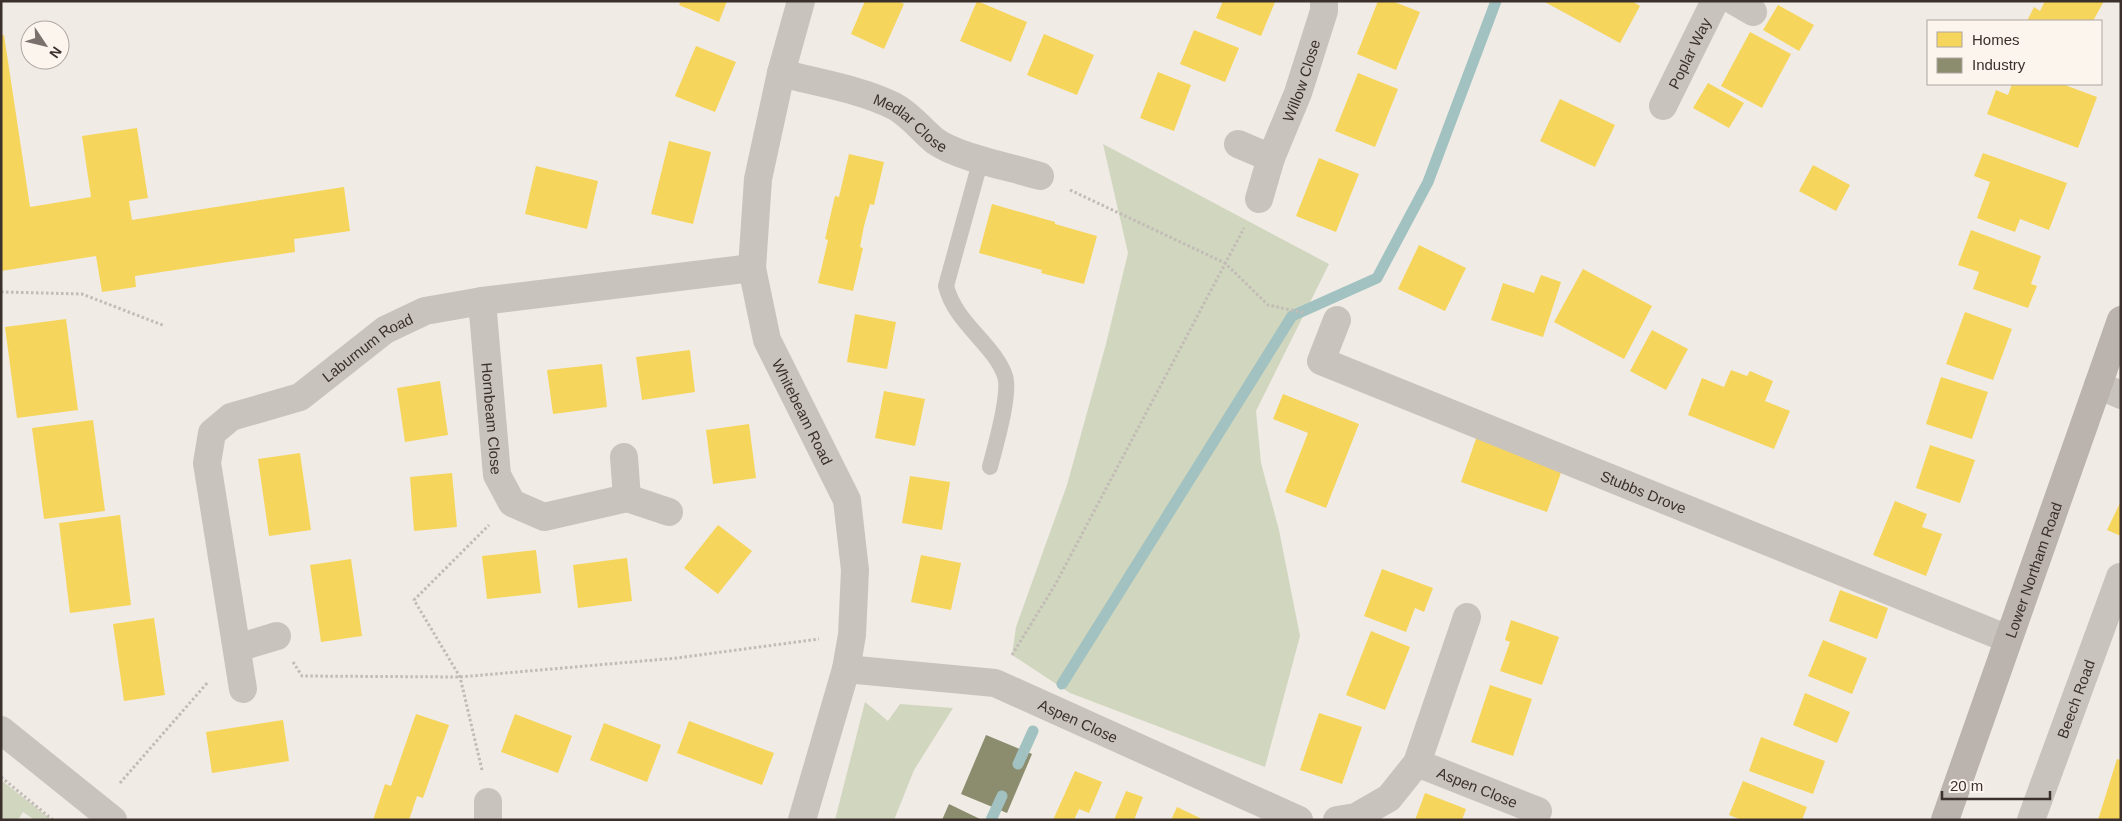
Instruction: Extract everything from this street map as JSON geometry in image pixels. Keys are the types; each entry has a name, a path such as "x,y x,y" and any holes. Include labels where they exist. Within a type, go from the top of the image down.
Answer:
{"main road":[{"name":"Lower Northam Road","path":"1945,820 2008,639 2109,390 2121,320"}],"street":[{"name":"Whitebeam Road","path":"800,1 781,73 758,179 752,268 767,340 847,500 855,570 852,635 846,669 802,820"},
{"name":"Willow Close","path":"1259,199 1271,158 1298,93 1324,11 1324,1"},
{"name":"Poplar Way","path":"1663,106 1715,1"},
{"name":"Medlar Close","path":"781,73 873,97 896,107 916,122 936,141 956,152 1040,176"},
{"path":"1238,144 1271,158"},
{"name":"Laburnum Road","path":"243,689 207,463 212,433 231,417 300,397 385,330 425,311 482,301 752,268"},
{"name":"Hornbeam Close","path":"482,301 497,475 512,503"},
{"name":"Stubbs Drove","path":"1337,320 1321,362 2008,639"},
{"path":"624,457 627,498"},
{"path":"512,503 544,517 627,498 669,512"},
{"name":"Beech Road","path":"2030,820 2120,577"},
{"path":"1337,820 1356,817 1389,798 1417,763 1467,618"},
{"path":"237,648 277,636"},
{"name":"Aspen Close","path":"846,669 995,683 1299,820"},
{"path":"1,730 106,814"},
{"name":"Aspen Close","path":"1417,763 1538,811"}],"lane":[{"path":"981,159 946,286 950,301 998,363 1005,376 1007,391 990,467"}],"path":[{"path":"1040,176 1225,264 1268,305 1337,320"},
{"path":"995,683 1055,585 1259,199"},
{"path":"1,292 82,294 165,326"},
{"path":"488,811 460,677 414,600 512,503"},
{"path":"277,636 302,676 460,677 677,658 852,635"},
{"path":"106,814 237,648"},
{"path":"1,777 53,820"}],"green space":[{"path":"1103,144 1329,264 1256,411 1261,463 1279,530 1300,636 1265,767 1070,693 1012,655 1016,627 1067,485 1106,344 1128,253"},
{"path":"865,702 888,721 900,704 953,708 914,770 894,820 835,820"},
{"path":"1,780 52,820 35,820 23,812 18,820 1,820"}],"building: Homes":[{"path":"681,1 727,1 719,22 679,5"},
{"path":"865,1 898,1 904,4 884,49 851,34"},
{"path":"977,1 1027,22 1011,62 960,41"},
{"path":"1223,1 1275,2 1261,36 1216,18"},
{"path":"1378,1 1392,1 1420,12 1396,70 1357,54"},
{"path":"1543,1 1632,1 1640,6 1620,43"},
{"path":"2045,1 2104,1 2094,20 2028,20 2034,7 2040,11"},
{"path":"1778,5 1814,25 1799,51 1763,30"},
{"path":"1194,30 1239,48 1225,82 1180,64"},
{"path":"1750,32 1791,54 1762,108 1721,86"},
{"path":"1044,34 1094,55 1077,95 1027,75"},
{"path":"4,35 30,207 91,197 82,136 137,128 148,198 129,201 132,220 344,187 350,231 294,239 295,252 135,276 136,287 102,292 96,256 1,271 1,36"},
{"path":"696,46 736,62 715,112 675,96"},
{"path":"1158,72 1191,85 1174,131 1140,118"},
{"path":"1358,73 1398,89 1375,147 1335,131"},
{"path":"1708,83 1744,103 1729,128 1693,108"},
{"path":"2012,85 2065,85 2097,97 2078,148 1987,114 1996,90 2008,95"},
{"path":"1560,99 1615,125 1595,167 1540,141"},
{"path":"669,141 711,152 693,224 651,214"},
{"path":"1983,153 2067,183 2049,230 2020,219 2015,232 1977,218 1990,182 1974,176"},
{"path":"849,154 884,162 874,205 870,204 864,226 860,247 863,248 853,291 818,283 828,240 825,239 835,196 839,197"},
{"path":"1319,158 1359,174 1336,232 1296,216"},
{"path":"1813,165 1850,185 1836,211 1799,191"},
{"path":"536,166 598,181 587,229 525,214"},
{"path":"992,204 1097,236 1084,284 1041,273 1042,270 979,253"},
{"path":"1971,230 2041,256 2031,284 2037,286 2028,308 1973,289 1979,272 1958,265"},
{"path":"1419,245 1466,268 1445,311 1398,289"},
{"path":"1583,269 1652,306 1624,359 1554,322"},
{"path":"1541,275 1561,282 1543,337 1491,320 1503,283 1534,293"},
{"path":"1965,312 2012,329 1993,380 1946,364"},
{"path":"855,314 896,322 887,369 847,362"},
{"path":"66,319 78,410 17,418 5,327"},
{"path":"1652,330 1688,349 1666,390 1630,371"},
{"path":"690,350 695,392 642,400 636,357"},
{"path":"602,364 607,407 553,414 547,370"},
{"path":"1731,370 1747,376 1750,371 1773,381 1765,401 1790,411 1774,449 1688,415 1702,378 1724,387"},
{"path":"1941,377 1988,392 1972,439 1926,424"},
{"path":"440,381 448,435 405,442 397,388"},
{"path":"884,391 925,399 915,446 875,438"},
{"path":"1283,394 1359,424 1326,508 1285,492 1308,433 1273,419"},
{"path":"93,420 105,511 44,519 32,428"},
{"path":"749,424 756,478 713,484 706,430"},
{"path":"1478,433 1562,470 1547,512 1461,482"},
{"path":"1930,445 1975,460 1960,503 1916,488"},
{"path":"300,453 311,530 269,536 258,459"},
{"path":"452,473 457,527 414,531 410,477"},
{"path":"910,476 950,482 942,530 902,523"},
{"path":"1895,501 1927,514 1922,527 1942,534 1926,576 1873,555"},
{"path":"2121,501 2121,536 2107,530"},
{"path":"120,515 131,605 70,613 59,523"},
{"path":"718,525 752,551 718,594 684,568"},
{"path":"536,550 541,593 487,599 482,556"},
{"path":"921,555 961,563 951,610 911,602"},
{"path":"627,558 632,601 578,608 573,565"},
{"path":"351,559 362,636 321,642 310,565"},
{"path":"1382,569 1433,588 1424,612 1415,608 1406,632 1364,616"},
{"path":"1840,590 1888,608 1877,639 1829,621"},
{"path":"154,618 165,695 124,701 113,624"},
{"path":"1511,620 1559,637 1542,685 1500,671 1510,642 1505,640"},
{"path":"1371,631 1410,647 1385,710 1346,695"},
{"path":"1823,640 1867,658 1852,694 1808,676"},
{"path":"1490,685 1532,699 1513,756 1471,742"},
{"path":"1805,693 1850,712 1837,743 1793,725"},
{"path":"1319,713 1362,727 1342,784 1300,770"},
{"path":"416,714 449,725 423,798 417,796 409,820 373,820 385,784 391,786"},
{"path":"515,714 572,736 558,773 501,752"},
{"path":"283,720 289,761 212,773 206,732"},
{"path":"689,721 774,753 762,785 677,753"},
{"path":"604,723 661,745 647,782 590,760"},
{"path":"1761,737 1825,761 1813,794 1749,771"},
{"path":"2117,759 2121,760 2121,820 2098,820"},
{"path":"1075,771 1102,782 1089,813 1079,809 1074,820 1053,820"},
{"path":"1743,781 1807,807 1802,820 1742,820 1729,815"},
{"path":"1126,791 1143,797 1134,820 1114,820"},
{"path":"1425,793 1466,809 1462,820 1415,820"},
{"path":"1177,807 1204,820 1171,820"}],"building: Industry":[{"path":"986,735 1032,754 1007,813 961,794"},
{"path":"949,804 982,820 942,820"}],"waterway":[{"path":"1062,684 1292,316 1377,278 1428,182 1496,1"},
{"path":"1018,764 1033,731"},
{"path":"991,820 1002,796"}]}
